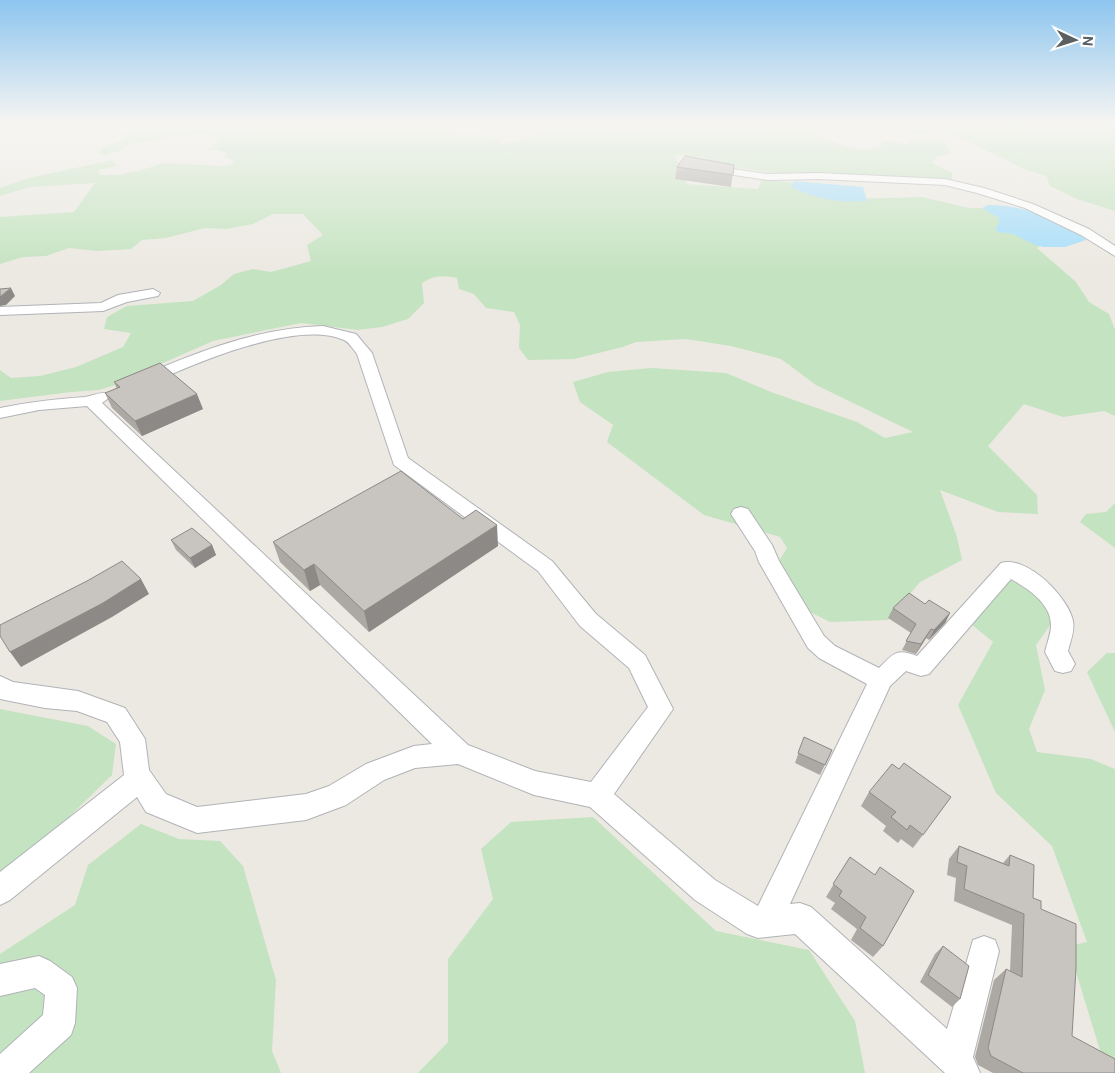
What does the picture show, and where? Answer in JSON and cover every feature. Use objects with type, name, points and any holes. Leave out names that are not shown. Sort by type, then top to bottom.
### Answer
[{"type":"street","points":[[735,172],[768,177],[819,176],[945,182],[980,190],[1030,206],[1085,232],[1115,252]]},
{"type":"street","points":[[0,311],[103,307],[123,298],[153,293]]},
{"type":"street","points":[[0,413],[39,405],[91,401],[195,358],[237,344],[298,331],[324,330],[351,337],[364,353],[400,462],[545,566],[588,620],[637,662],[661,709],[597,796]]},
{"type":"street","points":[[91,401],[459,753],[534,783],[597,796],[705,890],[758,923],[800,918],[960,1066]]},
{"type":"street","points":[[741,514],[765,550],[769,562],[816,642],[827,652],[881,680]]},
{"type":"street","points":[[766,922],[881,680],[902,660],[921,667],[1008,568],[1035,582],[1052,601],[1063,622],[1056,652],[1063,664]]},
{"type":"street","points":[[0,686],[7,691],[45,698],[78,701],[116,715],[132,738],[136,774],[156,803],[197,820],[306,807],[336,796],[375,772],[414,758],[459,753]]},
{"type":"street","points":[[0,890],[139,779]]},
{"type":"street","points":[[960,1066],[984,950]]},
{"type":"street","points":[[0,980],[39,972],[61,988],[59,1023],[4,1073]]},
{"type":"green space","points":[[56,172],[99,172],[100,175],[117,175],[132,172],[682,172],[687,184],[758,189],[762,179],[796,183],[851,199],[922,197],[969,208],[994,208],[1042,245],[1037,248],[1076,282],[1089,302],[1109,314],[1115,330],[1115,416],[1104,411],[1063,417],[1024,404],[988,446],[1037,495],[1038,514],[998,512],[940,490],[957,537],[962,560],[920,582],[888,620],[830,622],[804,609],[777,564],[787,548],[780,537],[704,515],[607,442],[613,425],[580,402],[573,382],[608,372],[651,368],[726,373],[771,392],[857,422],[885,438],[913,432],[816,385],[781,359],[731,346],[686,339],[636,342],[574,359],[528,360],[519,348],[520,325],[514,312],[486,308],[474,294],[459,289],[457,278],[439,276],[430,278],[422,283],[424,303],[408,319],[382,327],[358,330],[301,323],[213,341],[154,367],[132,380],[99,390],[0,401],[0,370],[11,378],[40,376],[76,367],[123,347],[131,333],[104,329],[107,317],[127,306],[193,301],[221,285],[234,274],[253,269],[271,272],[311,261],[307,245],[323,235],[303,214],[273,214],[253,224],[226,229],[205,228],[166,238],[142,240],[131,249],[97,251],[69,248],[46,256],[23,257],[0,264],[0,217],[74,212],[95,183],[30,187],[0,196],[0,188],[29,178]]},
{"type":"green space","points":[[767,172],[950,172],[952,173],[952,183],[880,179],[842,181]]},
{"type":"green space","points":[[1034,172],[1115,172],[1115,211],[1077,199],[1050,186],[1046,176]]},
{"type":"green space","points":[[1115,503],[1115,548],[1080,522],[1086,514],[1106,512]]},
{"type":"green space","points":[[1009,572],[1048,602],[1051,624],[1036,645],[1045,690],[1029,729],[1037,752],[1091,759],[1115,769],[1115,1064],[1103,1060],[1068,946],[1087,942],[1052,846],[996,793],[958,705],[993,642],[965,619]]},
{"type":"green space","points":[[1107,653],[1115,653],[1115,732],[1087,672]]},
{"type":"green space","points":[[0,709],[88,726],[116,744],[112,775],[70,816],[28,868],[0,885]]},
{"type":"green space","points":[[593,817],[716,931],[809,950],[855,1021],[865,1073],[418,1073],[448,1042],[448,959],[493,899],[481,849],[511,822]]},
{"type":"green space","points":[[141,824],[179,839],[220,841],[243,866],[276,980],[272,1051],[281,1073],[0,1073],[0,954],[75,905],[88,865]]},
{"type":"water","points":[[794,181],[863,187],[867,201],[837,201],[809,195],[791,187]]},
{"type":"water","points":[[988,205],[1012,207],[1054,219],[1077,232],[1086,240],[1065,247],[1044,247],[1035,245],[1013,234],[998,232],[995,229],[999,223],[999,218],[982,208]]},
{"type":"building","points":[[713,172],[733,172],[733,175]]},
{"type":"building","points":[[11,288],[1,296],[0,297],[0,289]]},
{"type":"building","points":[[160,363],[197,394],[135,421],[105,393],[120,387],[114,382]]},
{"type":"building","points":[[401,471],[463,519],[476,510],[497,525],[364,611],[314,564],[304,570],[273,542]]},
{"type":"building","points":[[192,528],[212,545],[190,558],[171,540]]},
{"type":"building","points":[[122,561],[141,579],[103,603],[10,652],[0,636],[0,625]]},
{"type":"building","points":[[909,593],[925,604],[929,600],[950,613],[934,630],[931,629],[921,644],[906,641],[916,624],[893,608]]},
{"type":"building","points":[[804,737],[832,750],[825,765],[798,753]]},
{"type":"building","points":[[904,763],[951,797],[923,835],[910,825],[907,830],[891,817],[896,812],[869,792],[892,764],[899,769]]},
{"type":"building","points":[[959,846],[1009,866],[1010,855],[1034,865],[1033,898],[1041,901],[1041,909],[1076,924],[1076,968],[1072,1036],[1115,1059],[1115,1073],[1023,1073],[991,1056],[988,1048],[1006,969],[1022,977],[1024,914],[964,889],[967,866],[957,862]]},
{"type":"building","points":[[850,857],[875,875],[880,867],[914,891],[883,946],[860,928],[866,917],[839,896],[842,891],[833,884]]},
{"type":"building","points":[[943,946],[969,966],[960,999],[928,975]]}]
